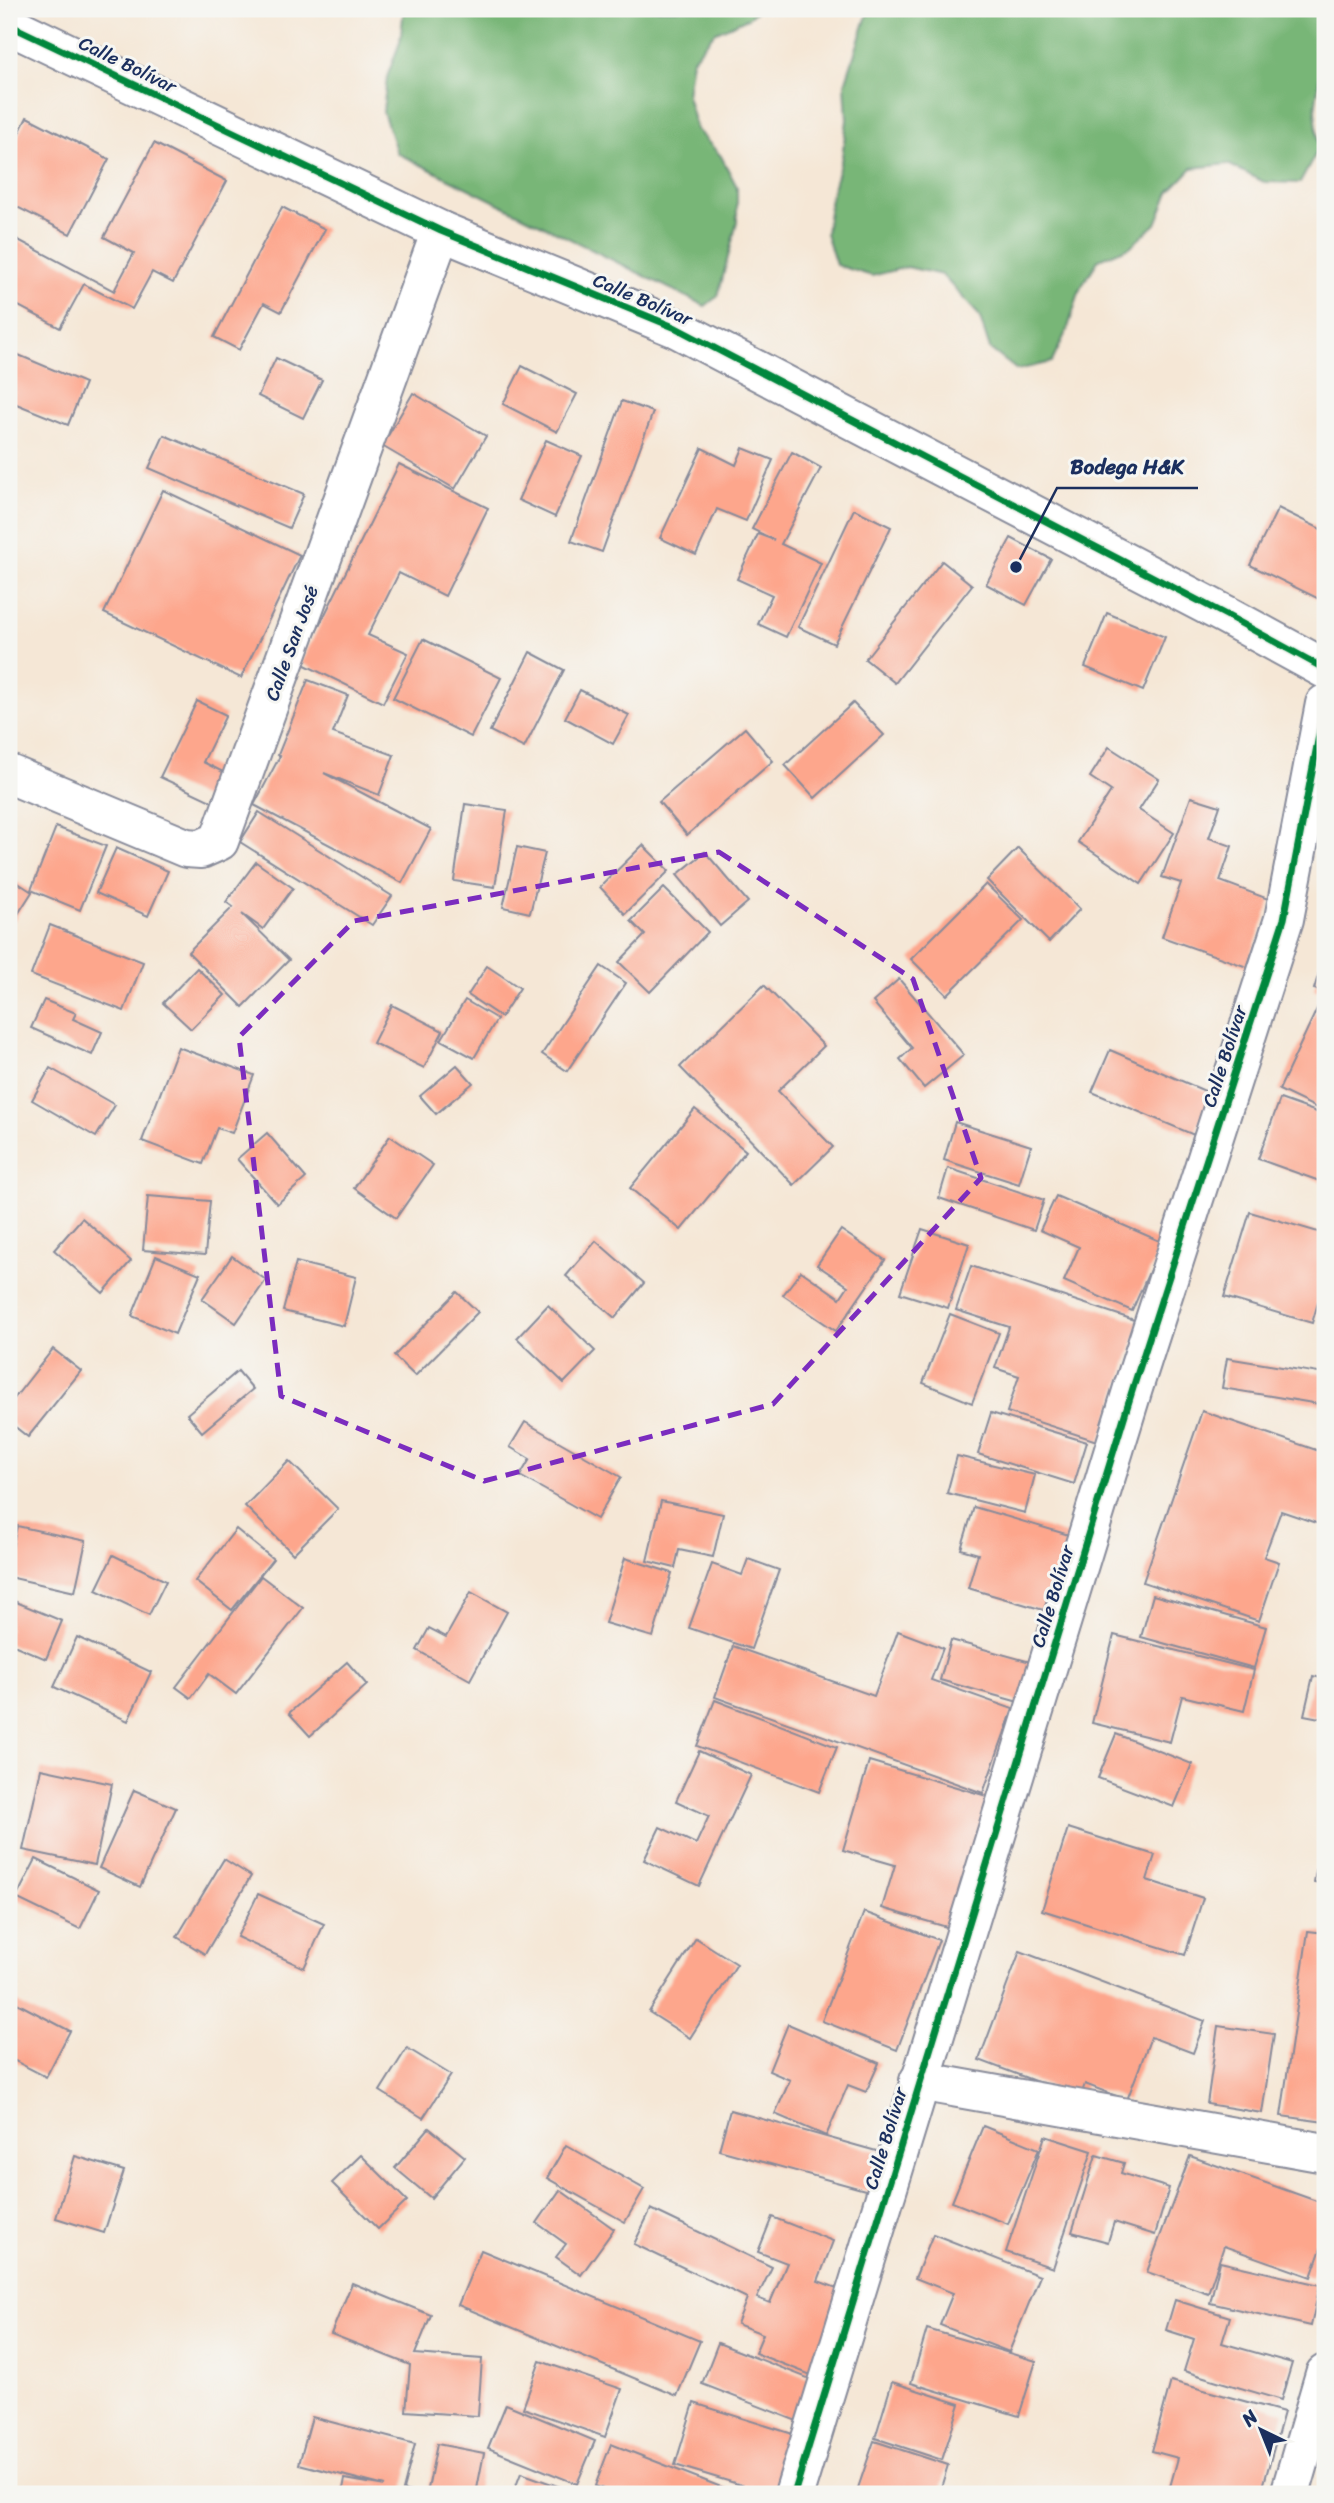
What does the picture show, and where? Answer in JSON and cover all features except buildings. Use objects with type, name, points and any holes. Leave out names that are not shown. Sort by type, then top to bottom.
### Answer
[{"type":"street","name":"Calle Bolívar","points":[[9,24],[441,231],[676,328],[1325,669]]},
{"type":"street","name":"Calle San José","points":[[9,774],[186,848],[201,849],[219,841],[441,231]]},
{"type":"street","name":"Calle Bolívar","points":[[794,2494],[1129,1401],[1284,919],[1325,704]]},
{"type":"street","points":[[919,2081],[1325,2153]]},
{"type":"street","points":[[1290,2494],[1325,2374]]},
{"type":"highlighted area","points":[[719,852],[913,979],[981,1178],[773,1404],[484,1481],[281,1396],[239,1037],[354,921]]},
{"type":"green space","points":[[404,9],[759,9],[748,18],[714,33],[692,60],[687,95],[696,129],[721,156],[737,187],[737,222],[718,296],[705,306],[397,153],[383,112],[387,77],[400,42]]},
{"type":"green space","points":[[869,9],[1325,9],[1325,39],[1315,110],[1319,148],[1300,183],[1264,182],[1228,164],[1192,168],[1169,192],[1156,224],[1130,247],[1099,259],[1080,289],[1068,328],[1052,362],[1017,370],[990,349],[979,315],[942,275],[907,267],[872,276],[836,265],[826,234],[847,120],[845,84]]},
{"type":"cycle path","points":[[9,25],[441,231],[676,328],[1325,669]]},
{"type":"cycle path","points":[[794,2494],[1133,1388],[1284,919],[1325,704]]},
{"type":"place","name":"Bodega H&K","points":[[1016,567]]}]
